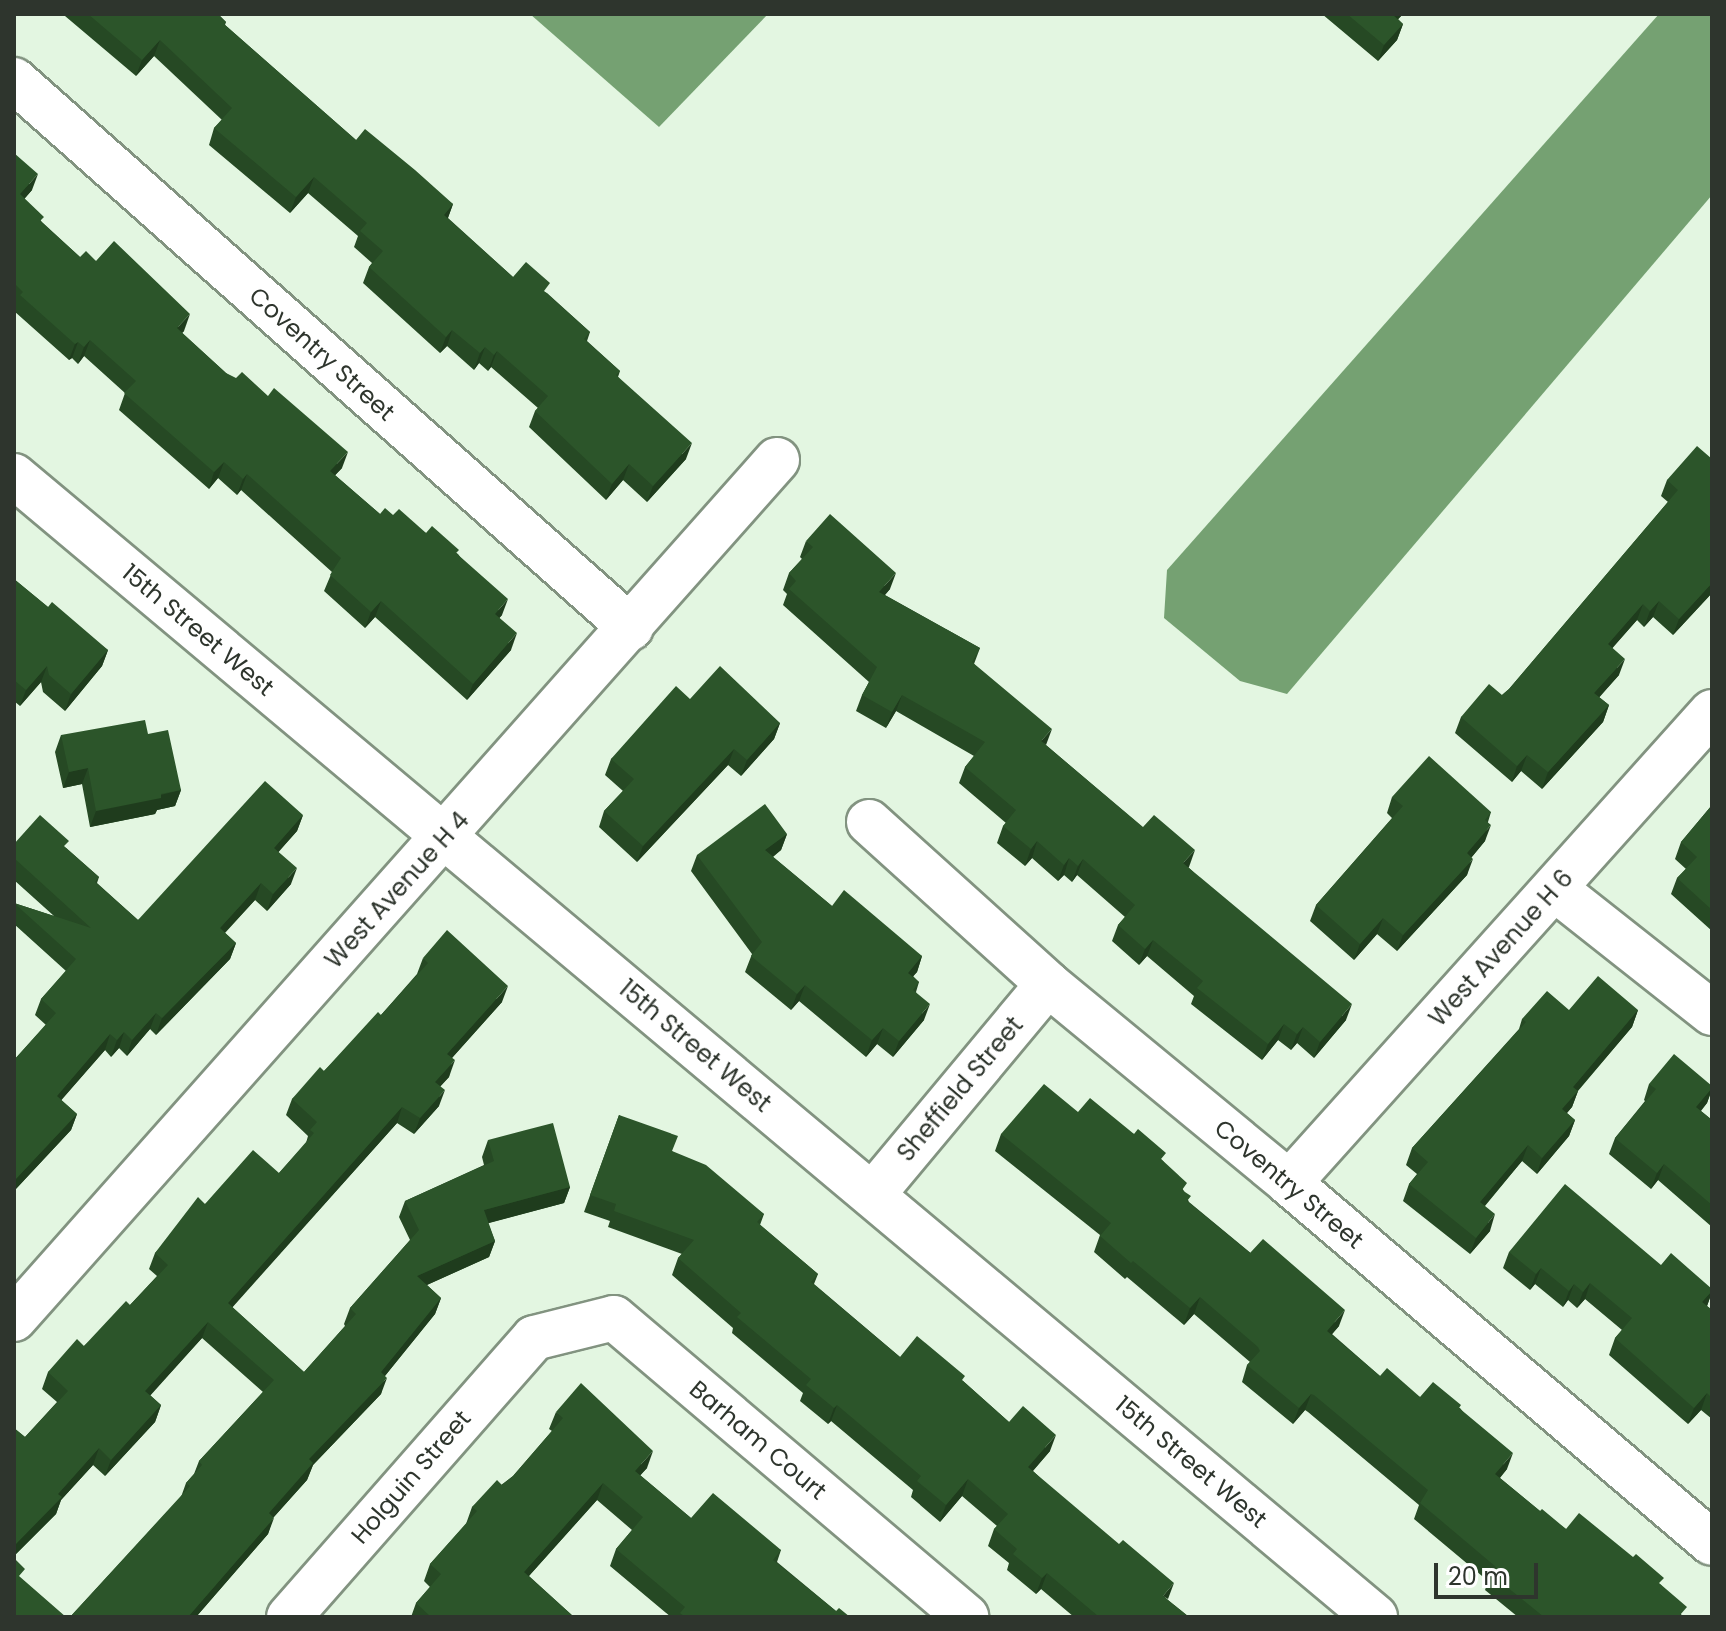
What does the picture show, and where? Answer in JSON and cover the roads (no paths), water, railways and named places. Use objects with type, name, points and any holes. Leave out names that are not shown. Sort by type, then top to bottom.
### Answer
[{"type":"street","name":"Coventry Street","points":[[14,80],[631,628]]},
{"type":"street","name":"West Avenue H 4","points":[[14,1319],[631,628],[777,460]]},
{"type":"street","name":"15th Street West","points":[[14,476],[1375,1617]]},
{"type":"street","name":"West Avenue H 6","points":[[1289,1183],[1712,712]]},
{"type":"street","name":"Coventry Street","points":[[869,822],[1048,984],[1289,1183],[1712,1543]]},
{"type":"street","points":[[1555,889],[1712,1013]]},
{"type":"street","name":"Sheffield Street","points":[[873,1194],[1048,984]]},
{"type":"street","name":"Barham Court","points":[[534,1338],[614,1318],[966,1617]]},
{"type":"street","name":"Holguin Street","points":[[297,1614],[534,1338]]}]
